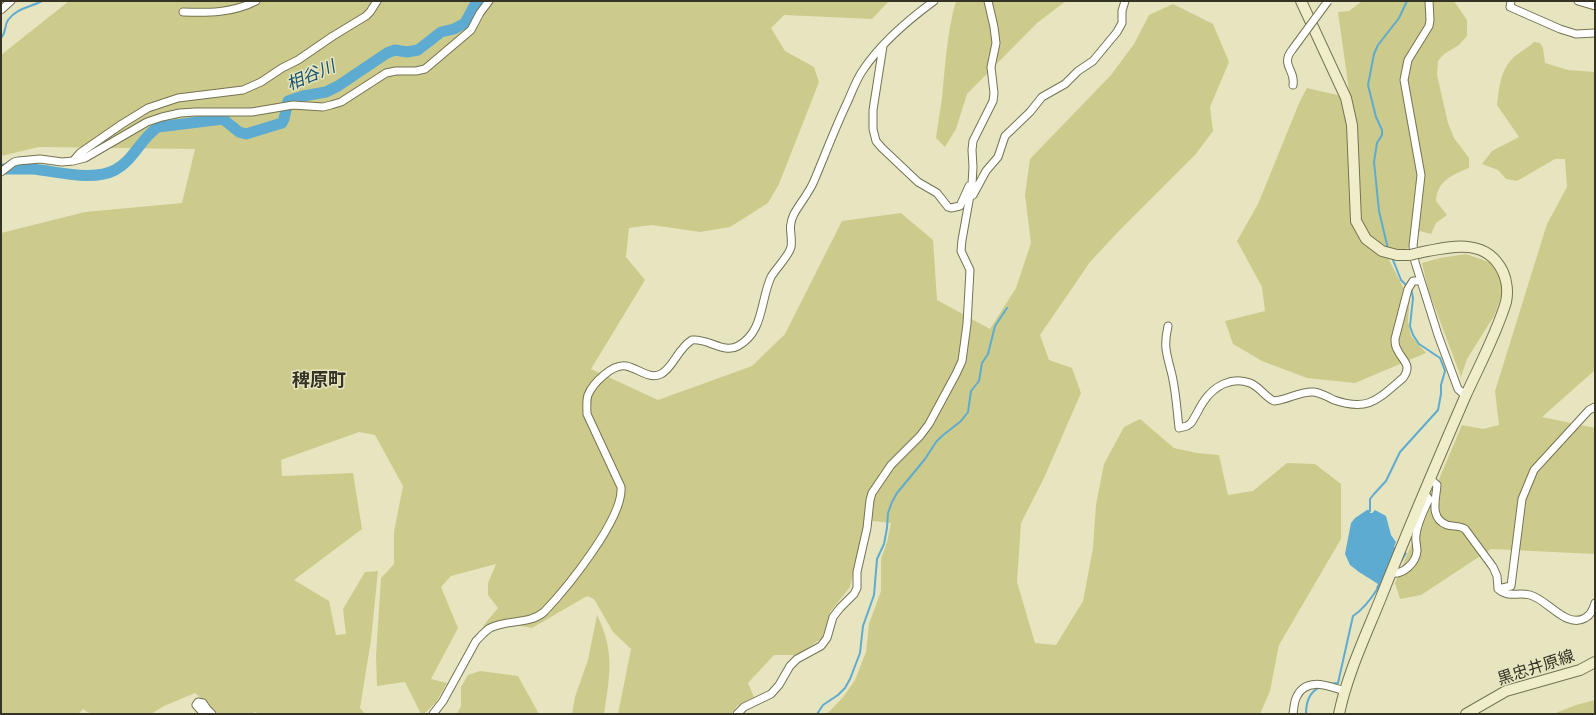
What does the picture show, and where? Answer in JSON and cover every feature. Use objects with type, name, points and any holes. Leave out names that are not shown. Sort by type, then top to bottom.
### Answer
[{"type":"street","points":[[1,10],[11,1]]},
{"type":"street","points":[[183,12],[217,13],[241,7],[256,1]]},
{"type":"street","points":[[73,161],[80,153],[148,108],[178,98],[243,90],[261,82],[366,16],[377,1]]},
{"type":"street","points":[[4,170],[14,162],[18,161],[40,159],[62,162],[85,158],[147,122],[180,113],[252,112],[287,106],[331,106],[341,102],[386,73],[425,69],[471,30],[480,13],[489,1]]},
{"type":"street","points":[[433,714],[443,700],[476,641],[483,633],[500,624],[533,619],[544,612],[596,547],[610,524],[620,503],[622,495],[621,487],[587,414],[588,395],[596,384],[610,371],[618,367],[625,366],[651,376],[661,374],[666,370],[679,350],[692,340],[704,340],[723,347],[732,348],[742,343],[750,336],[759,322],[766,292],[772,277],[791,247],[790,232],[794,215],[813,182],[862,71],[883,46],[906,23],[934,1]]},
{"type":"street","points":[[737,714],[744,708],[771,694],[779,685],[790,666],[797,659],[821,646],[827,638],[833,617],[854,594],[857,588],[857,572],[867,528],[872,493],[891,465],[920,436],[929,424],[962,361],[967,324],[970,270],[961,251],[972,184],[973,141],[993,101],[994,92],[991,67],[996,43],[988,1]]},
{"type":"street","points":[[970,200],[986,171],[998,157],[1006,136],[1030,112],[1042,97],[1065,84],[1078,71],[1093,61],[1117,32],[1122,23],[1122,11],[1125,1]]},
{"type":"street","points":[[1301,1],[1346,98],[1352,125],[1356,222],[1366,239],[1382,251],[1397,255],[1414,254],[1460,246],[1474,247],[1485,252],[1496,261],[1504,273],[1507,286],[1506,300],[1499,323],[1401,548],[1345,691],[1339,714]]},
{"type":"street","points":[[1293,85],[1294,78],[1290,71],[1287,59],[1328,1]]},
{"type":"street","points":[[1429,1],[1429,26],[1408,60],[1404,80],[1421,175],[1413,233],[1413,246],[1420,281],[1438,335],[1458,389],[1466,396]]},
{"type":"street","points":[[1511,1],[1510,7],[1560,29],[1576,34],[1595,32]]},
{"type":"street","points":[[1578,1],[1595,6]]},
{"type":"street","points":[[883,46],[872,110],[873,129],[876,141],[918,182],[937,193],[948,207],[951,208],[960,206],[968,187],[972,184]]},
{"type":"street","points":[[1168,326],[1165,339],[1165,351],[1172,375],[1179,428],[1187,426],[1210,394],[1230,380],[1239,380],[1250,383],[1258,387],[1269,399],[1274,401],[1298,394],[1316,392],[1349,404],[1368,404],[1403,378],[1406,374],[1406,362],[1396,348],[1395,340],[1409,286],[1413,280],[1420,281]]},
{"type":"street","points":[[1498,589],[1511,586],[1522,499],[1534,470],[1589,410],[1595,407]]},
{"type":"street","points":[[1430,479],[1437,485],[1434,510],[1436,516],[1447,525],[1460,526],[1465,529],[1493,567],[1497,576],[1498,589],[1504,594],[1509,595],[1519,593],[1532,595],[1563,616],[1573,620],[1582,620],[1588,616],[1595,603]]},
{"type":"street","points":[[1391,573],[1396,574],[1403,571],[1410,566],[1415,559],[1417,552],[1416,535],[1429,499],[1424,493]]},
{"type":"street","name":"黒忠井原線","points":[[1466,714],[1506,691],[1580,670],[1595,662]]},
{"type":"street","points":[[1293,714],[1297,695],[1308,686],[1318,683],[1345,691]]},
{"type":"street","points":[[204,714],[196,705],[198,702],[203,703],[212,714]]},
{"type":"shaded area","points":[[69,1],[889,1],[872,19],[784,15],[771,28],[785,51],[814,67],[819,82],[779,184],[768,203],[730,227],[700,232],[652,225],[629,228],[626,257],[645,280],[591,369],[658,400],[752,366],[785,334],[842,221],[901,213],[933,240],[937,300],[990,329],[1016,288],[1031,243],[1025,195],[1030,159],[1111,75],[1134,44],[1149,15],[1173,4],[1213,24],[1229,62],[1210,107],[1213,131],[1195,155],[1090,262],[1040,335],[1049,360],[1072,368],[1081,393],[1044,478],[1021,523],[1017,582],[1035,643],[1056,645],[1083,601],[1093,548],[1096,505],[1104,464],[1124,427],[1140,419],[1174,448],[1197,453],[1219,455],[1228,495],[1253,491],[1287,463],[1315,464],[1341,484],[1341,539],[1279,645],[1270,691],[1260,714],[827,714],[844,696],[855,680],[866,652],[869,624],[881,591],[881,559],[887,542],[891,523],[865,520],[850,587],[830,612],[822,638],[798,655],[774,655],[748,683],[754,697],[737,706],[731,714],[618,714],[631,649],[613,632],[594,599],[587,596],[532,628],[495,621],[484,628],[483,626],[498,608],[488,595],[488,583],[496,564],[451,576],[441,587],[458,628],[431,679],[447,683],[436,702],[424,714],[421,714],[405,682],[377,686],[376,656],[381,578],[394,564],[394,532],[403,486],[375,435],[359,432],[281,460],[282,476],[353,473],[362,529],[294,580],[329,601],[336,635],[346,634],[343,609],[365,572],[378,571],[371,640],[360,708],[365,714],[258,714],[256,712],[250,714],[218,714],[195,693],[164,706],[151,714],[91,714],[83,709],[78,714],[1,714],[1,233],[85,212],[182,203],[195,149],[39,147],[1,156],[1,55]]},
{"type":"shaded area","points":[[956,1],[1066,1],[1037,23],[967,94],[956,129],[945,147],[936,138],[942,98],[948,37]]},
{"type":"shaded area","points":[[1362,1],[1454,1],[1467,20],[1467,36],[1459,45],[1444,54],[1438,61],[1437,75],[1448,123],[1454,138],[1469,158],[1469,168],[1451,176],[1439,188],[1436,201],[1447,215],[1436,223],[1431,234],[1420,231],[1406,250],[1393,250],[1389,260],[1403,287],[1410,296],[1408,321],[1411,336],[1426,353],[1355,383],[1307,378],[1262,361],[1233,344],[1225,321],[1265,311],[1262,287],[1237,241],[1258,204],[1300,101],[1307,88],[1350,98],[1338,12],[1349,11]]},
{"type":"shaded area","points":[[1534,42],[1540,43],[1543,48],[1545,63],[1568,70],[1595,72],[1595,370],[1542,417],[1595,428],[1595,554],[1491,549],[1421,595],[1400,599],[1395,583],[1462,425],[1483,429],[1499,425],[1495,391],[1547,224],[1567,187],[1565,159],[1555,159],[1517,181],[1506,179],[1498,170],[1482,164],[1492,151],[1519,137],[1497,105],[1499,87],[1502,75],[1507,65],[1513,58]]},
{"type":"shaded area","points":[[1466,254],[1489,262],[1498,271],[1502,284],[1501,297],[1494,316],[1467,359],[1461,377],[1428,289],[1422,263],[1440,258]]},
{"type":"shaded area","points":[[597,615],[607,640],[610,663],[604,714],[572,714],[575,697],[588,660]]},
{"type":"shaded area","points":[[480,671],[518,676],[539,714],[457,714],[461,706],[461,687],[468,675]]},
{"type":"shaded area","points":[[1595,700],[1595,714],[1553,714],[1576,705]]},
{"type":"water","points":[[1367,510],[1370,510],[1370,513],[1372,513],[1375,510],[1386,516],[1391,535],[1396,542],[1394,547],[1407,553],[1402,562],[1399,563],[1380,590],[1376,588],[1378,584],[1350,565],[1345,554],[1351,523],[1355,518]]},
{"type":"waterway","points":[[1,38],[7,22],[12,16],[20,10],[42,1]]},
{"type":"waterway","name":"相谷川","points":[[1,169],[32,169],[74,175],[96,175],[115,170],[122,166],[147,137],[158,127],[223,119],[239,132],[246,134],[282,123],[288,101],[303,96],[326,92],[338,86],[387,53],[395,50],[407,52],[418,50],[441,32],[454,29],[465,23],[477,1]]},
{"type":"waterway","points":[[1388,249],[1379,211],[1374,162],[1377,143],[1382,135],[1382,130],[1376,117],[1368,85],[1374,54],[1378,45],[1399,18],[1407,1]]},
{"type":"waterway","points":[[1393,260],[1401,280],[1407,286]]},
{"type":"waterway","points":[[1370,511],[1370,499],[1386,481],[1400,452],[1438,410],[1441,394],[1441,385],[1445,371],[1440,358],[1419,344],[1413,335],[1410,326],[1413,298],[1411,288]]},
{"type":"waterway","points":[[817,714],[823,705],[838,695],[845,688],[860,653],[863,626],[874,595],[877,559],[884,544],[888,513],[892,502],[897,493],[925,459],[936,442],[961,421],[968,412],[971,391],[979,381],[982,363],[988,354],[995,326],[1007,308]]},
{"type":"waterway","points":[[1327,684],[1338,683],[1353,616],[1367,604],[1378,588]]},
{"type":"waterway","points":[[1306,714],[1309,698],[1313,692],[1320,687]]},
{"type":"district","name":"稗原町","points":[[319,381]]}]
